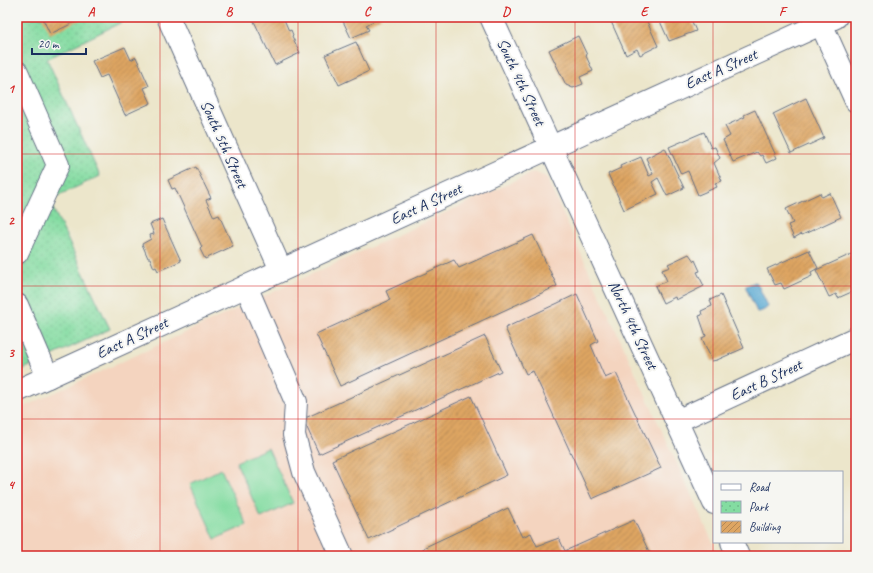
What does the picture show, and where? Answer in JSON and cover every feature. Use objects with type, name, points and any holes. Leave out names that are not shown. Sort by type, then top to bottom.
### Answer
[{"type":"street","name":"South 5th Street","points":[[168,17],[281,270]]},
{"type":"street","name":"South 4th Street","points":[[491,17],[551,147]]},
{"type":"street","name":"East A Street","points":[[17,390],[551,147],[825,19]]},
{"type":"street","points":[[825,19],[856,101]]},
{"type":"street","points":[[17,72],[58,165],[17,253]]},
{"type":"street","name":"North 4th Street","points":[[551,147],[713,501]]},
{"type":"street","points":[[246,286],[296,402],[294,435],[304,472],[342,556]]},
{"type":"street","points":[[17,305],[48,377]]},
{"type":"street","name":"East B Street","points":[[677,421],[856,338]]},
{"type":"street","points":[[732,543],[738,556]]},
{"type":"shaded area","points":[[534,172],[546,177],[719,556],[17,556],[17,410]]},
{"type":"green space","points":[[17,17],[132,17],[47,59],[100,176],[49,200],[110,329],[17,372]]},
{"type":"green space","points":[[268,448],[293,503],[261,518],[236,462]]},
{"type":"green space","points":[[221,469],[247,525],[215,539],[190,484]]},
{"type":"water","points":[[755,282],[757,283],[768,306],[759,312],[757,312],[746,288],[746,286]]},
{"type":"building","points":[[42,17],[86,17],[50,34]]},
{"type":"building","points":[[252,17],[283,17],[289,31],[291,30],[292,36],[300,53],[275,65]]},
{"type":"building","points":[[341,17],[382,17],[366,25],[369,30],[351,38]]},
{"type":"building","points":[[609,17],[645,17],[658,46],[640,55],[637,49],[626,55]]},
{"type":"building","points":[[658,17],[690,17],[696,31],[669,41]]},
{"type":"building","points":[[578,36],[593,71],[580,77],[583,84],[573,88],[566,85],[549,50]]},
{"type":"building","points":[[356,42],[369,71],[339,85],[325,55]]},
{"type":"building","points":[[125,47],[131,60],[136,57],[149,86],[144,88],[151,103],[125,115],[107,75],[100,78],[92,61]]},
{"type":"building","points":[[806,98],[824,138],[791,153],[773,114]]},
{"type":"building","points":[[755,110],[777,158],[766,163],[762,155],[760,156],[757,152],[733,162],[723,140],[730,136],[725,126],[745,117],[744,115]]},
{"type":"building","points":[[704,132],[711,148],[715,147],[720,158],[714,163],[722,181],[715,183],[717,187],[698,195],[688,171],[681,174],[669,147]]},
{"type":"building","points":[[665,148],[684,188],[667,196],[658,178],[652,182],[658,194],[624,210],[608,174],[621,168],[620,166],[641,157],[649,176],[653,174],[646,158]]},
{"type":"building","points":[[196,167],[211,198],[206,200],[214,217],[219,215],[233,246],[205,259],[200,249],[202,247],[175,188],[172,189],[168,180]]},
{"type":"building","points":[[820,193],[822,197],[830,193],[841,217],[794,238],[788,225],[793,223],[786,209]]},
{"type":"building","points":[[162,219],[181,261],[158,271],[156,267],[154,268],[150,258],[148,258],[142,244],[151,239],[150,235],[154,234],[150,224]]},
{"type":"building","points":[[533,235],[557,286],[340,386],[316,334],[390,300],[386,291],[454,260],[459,268]]},
{"type":"building","points":[[809,250],[818,268],[811,272],[812,276],[784,289],[781,283],[775,285],[767,269]]},
{"type":"building","points":[[856,252],[856,290],[838,298],[836,294],[829,297],[816,270]]},
{"type":"building","points":[[689,254],[694,261],[695,260],[700,271],[697,272],[704,286],[676,300],[675,297],[663,303],[655,286],[667,281],[662,270],[670,267],[668,264]]},
{"type":"building","points":[[577,294],[598,341],[591,345],[605,378],[616,373],[661,468],[592,499],[533,371],[526,374],[505,328]]},
{"type":"building","points":[[721,295],[744,348],[712,361],[702,338],[706,336],[699,316],[702,315],[701,311],[712,306],[710,300]]},
{"type":"building","points":[[485,336],[501,371],[319,454],[303,419]]},
{"type":"building","points":[[471,396],[507,475],[369,540],[332,460]]},
{"type":"building","points":[[508,508],[522,537],[531,533],[537,546],[559,538],[565,551],[634,520],[651,556],[426,556],[423,548]]}]
